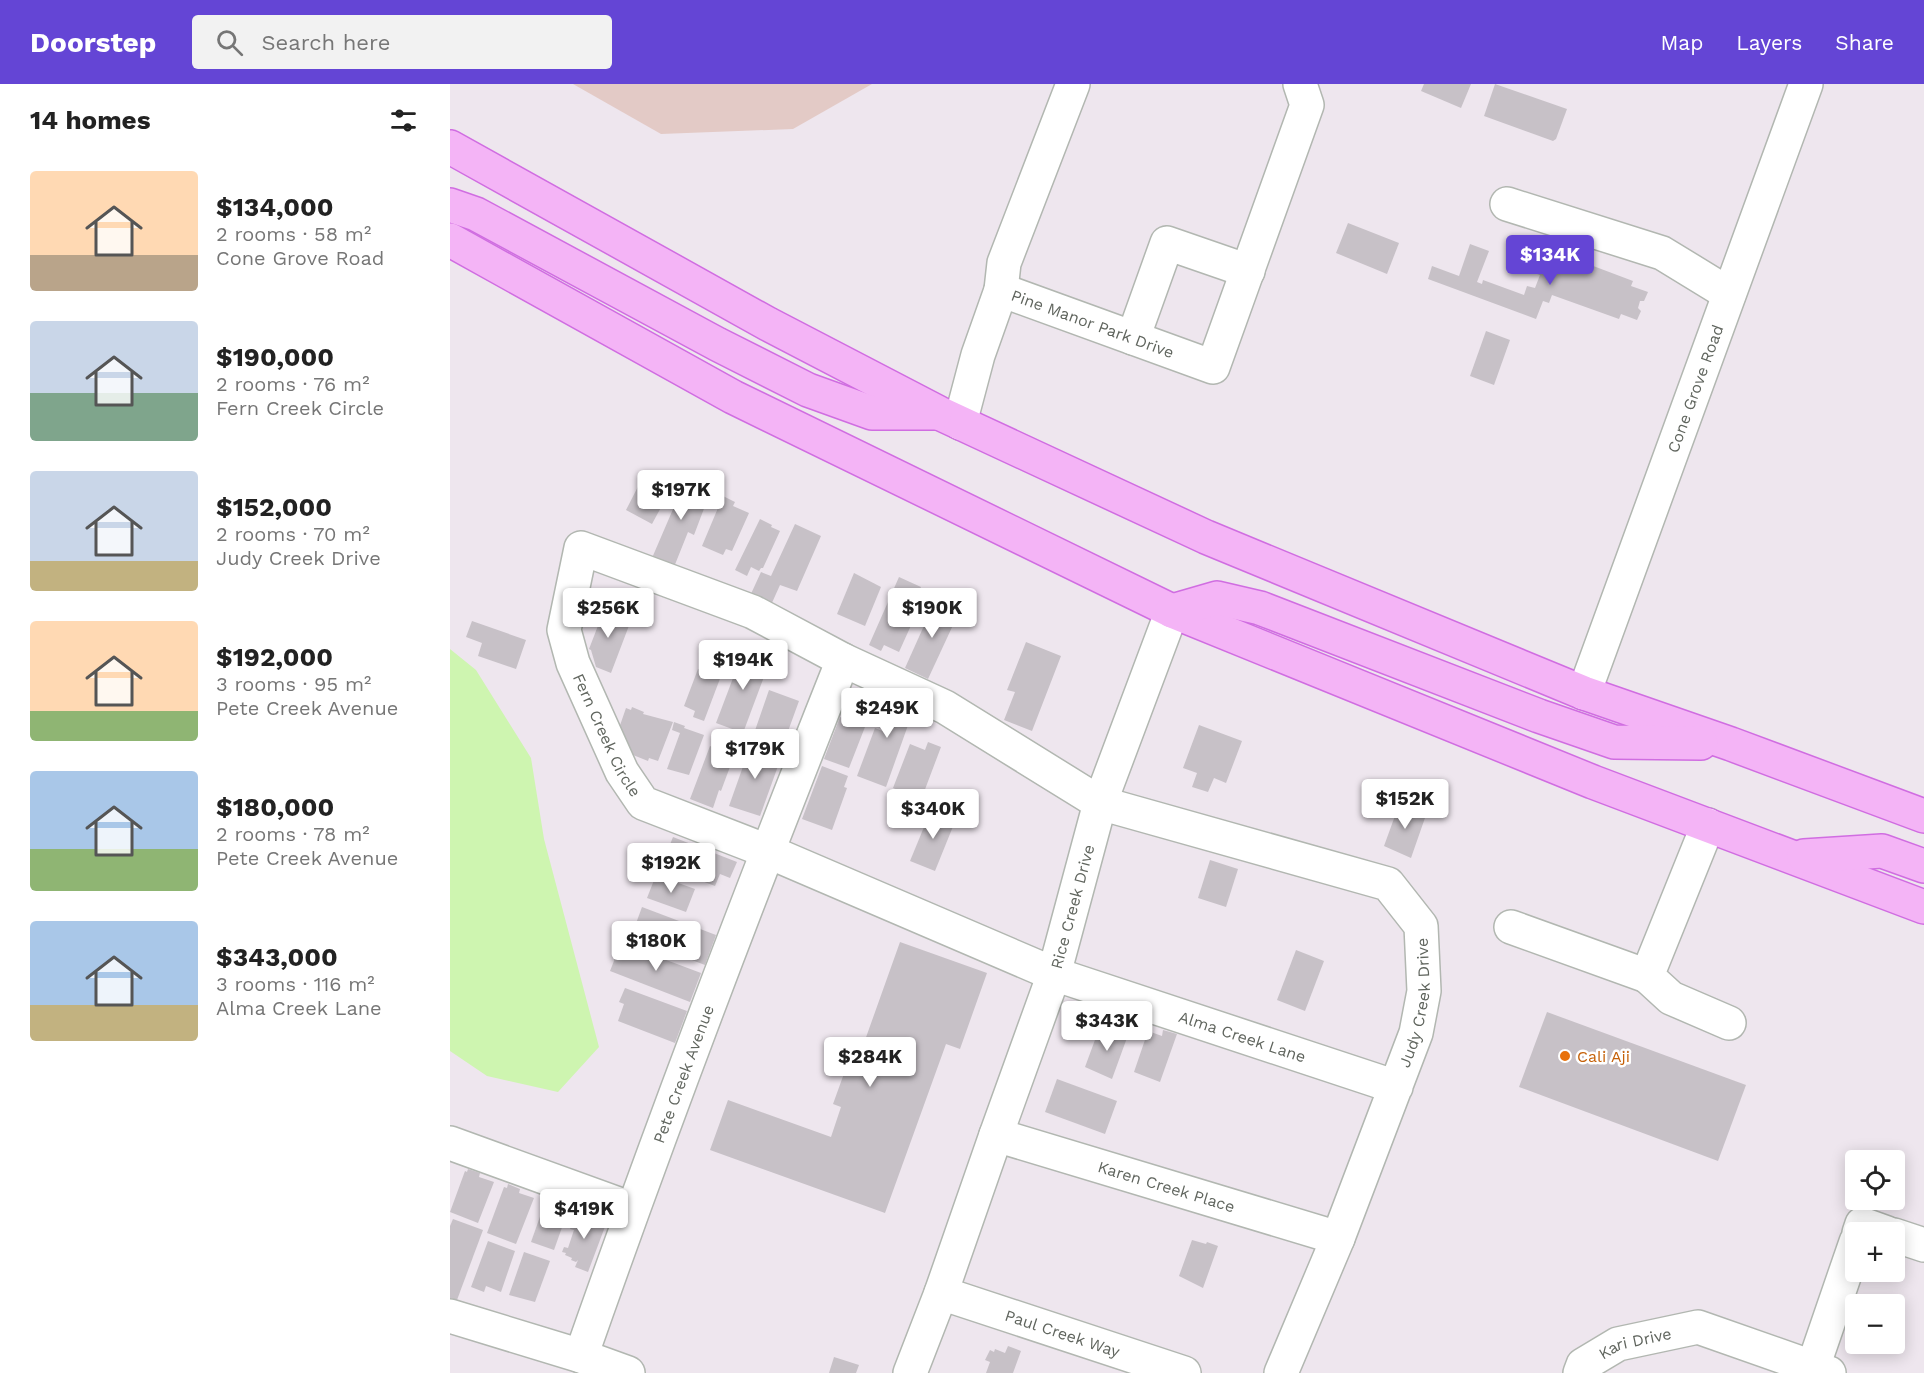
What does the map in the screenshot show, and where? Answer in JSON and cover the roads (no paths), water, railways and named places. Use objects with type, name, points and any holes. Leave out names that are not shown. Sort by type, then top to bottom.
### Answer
[{"type":"main road","points":[[450,147],[758,318],[950,418],[1206,537],[1584,693],[1731,744],[1924,816]]},
{"type":"main road","points":[[450,205],[476,214],[717,344],[808,390],[872,413],[950,418]]},
{"type":"main road","points":[[450,240],[733,397],[1172,611],[1593,782],[1924,907]]},
{"type":"main road","points":[[1172,611],[1217,598],[1260,608],[1539,716],[1614,742],[1731,744]]},
{"type":"main road","points":[[1793,857],[1882,851],[1924,866]]},
{"type":"street","points":[[1001,291],[1004,263],[1073,84]]},
{"type":"street","points":[[1133,338],[1167,243],[1248,271],[1307,105],[1300,84]]},
{"type":"street","name":"Cone Grove Road","points":[[1584,693],[1806,84]]},
{"type":"street","points":[[1507,204],[1662,253],[1729,294]]},
{"type":"street","name":"Pine Manor Park Drive","points":[[950,418],[978,355],[1001,291],[1213,367],[1248,271]]},
{"type":"street","name":"Fern Creek Circle","points":[[1054,974],[767,851],[643,803],[621,772],[573,663],[564,630],[581,548],[753,612],[843,660],[945,707],[1100,803]]},
{"type":"street","name":"Rice Creek Drive","points":[[909,1373],[941,1293],[1054,974],[1100,803],[1172,611]]},
{"type":"street","name":"Pete Creek Avenue","points":[[581,1356],[632,1209],[767,851],[843,660]]},
{"type":"street","name":"Judy Creek Drive","points":[[1100,803],[1388,884],[1421,926],[1424,991],[1416,1034],[1338,1238],[1281,1373]]},
{"type":"street","points":[[1647,976],[1708,825]]},
{"type":"street","points":[[1511,927],[1647,976],[1671,998],[1729,1023]]},
{"type":"street","name":"Alma Creek Lane","points":[[1054,974],[1396,1087]]},
{"type":"street","name":"Karen Creek Place","points":[[996,1135],[1338,1238]]},
{"type":"street","points":[[450,1143],[632,1209]]},
{"type":"street","points":[[1905,1239],[1924,1245]]},
{"type":"street","points":[[1821,1370],[1845,1282]]},
{"type":"street","name":"Paul Creek Way","points":[[941,1293],[1184,1373]]},
{"type":"street","points":[[450,1316],[581,1356],[628,1373]]},
{"type":"street","name":"Kari Drive","points":[[1580,1373],[1583,1365],[1618,1344],[1698,1327],[1821,1370]]},
{"type":"place","name":"Cali Aji","points":[[1565,1056]]}]
